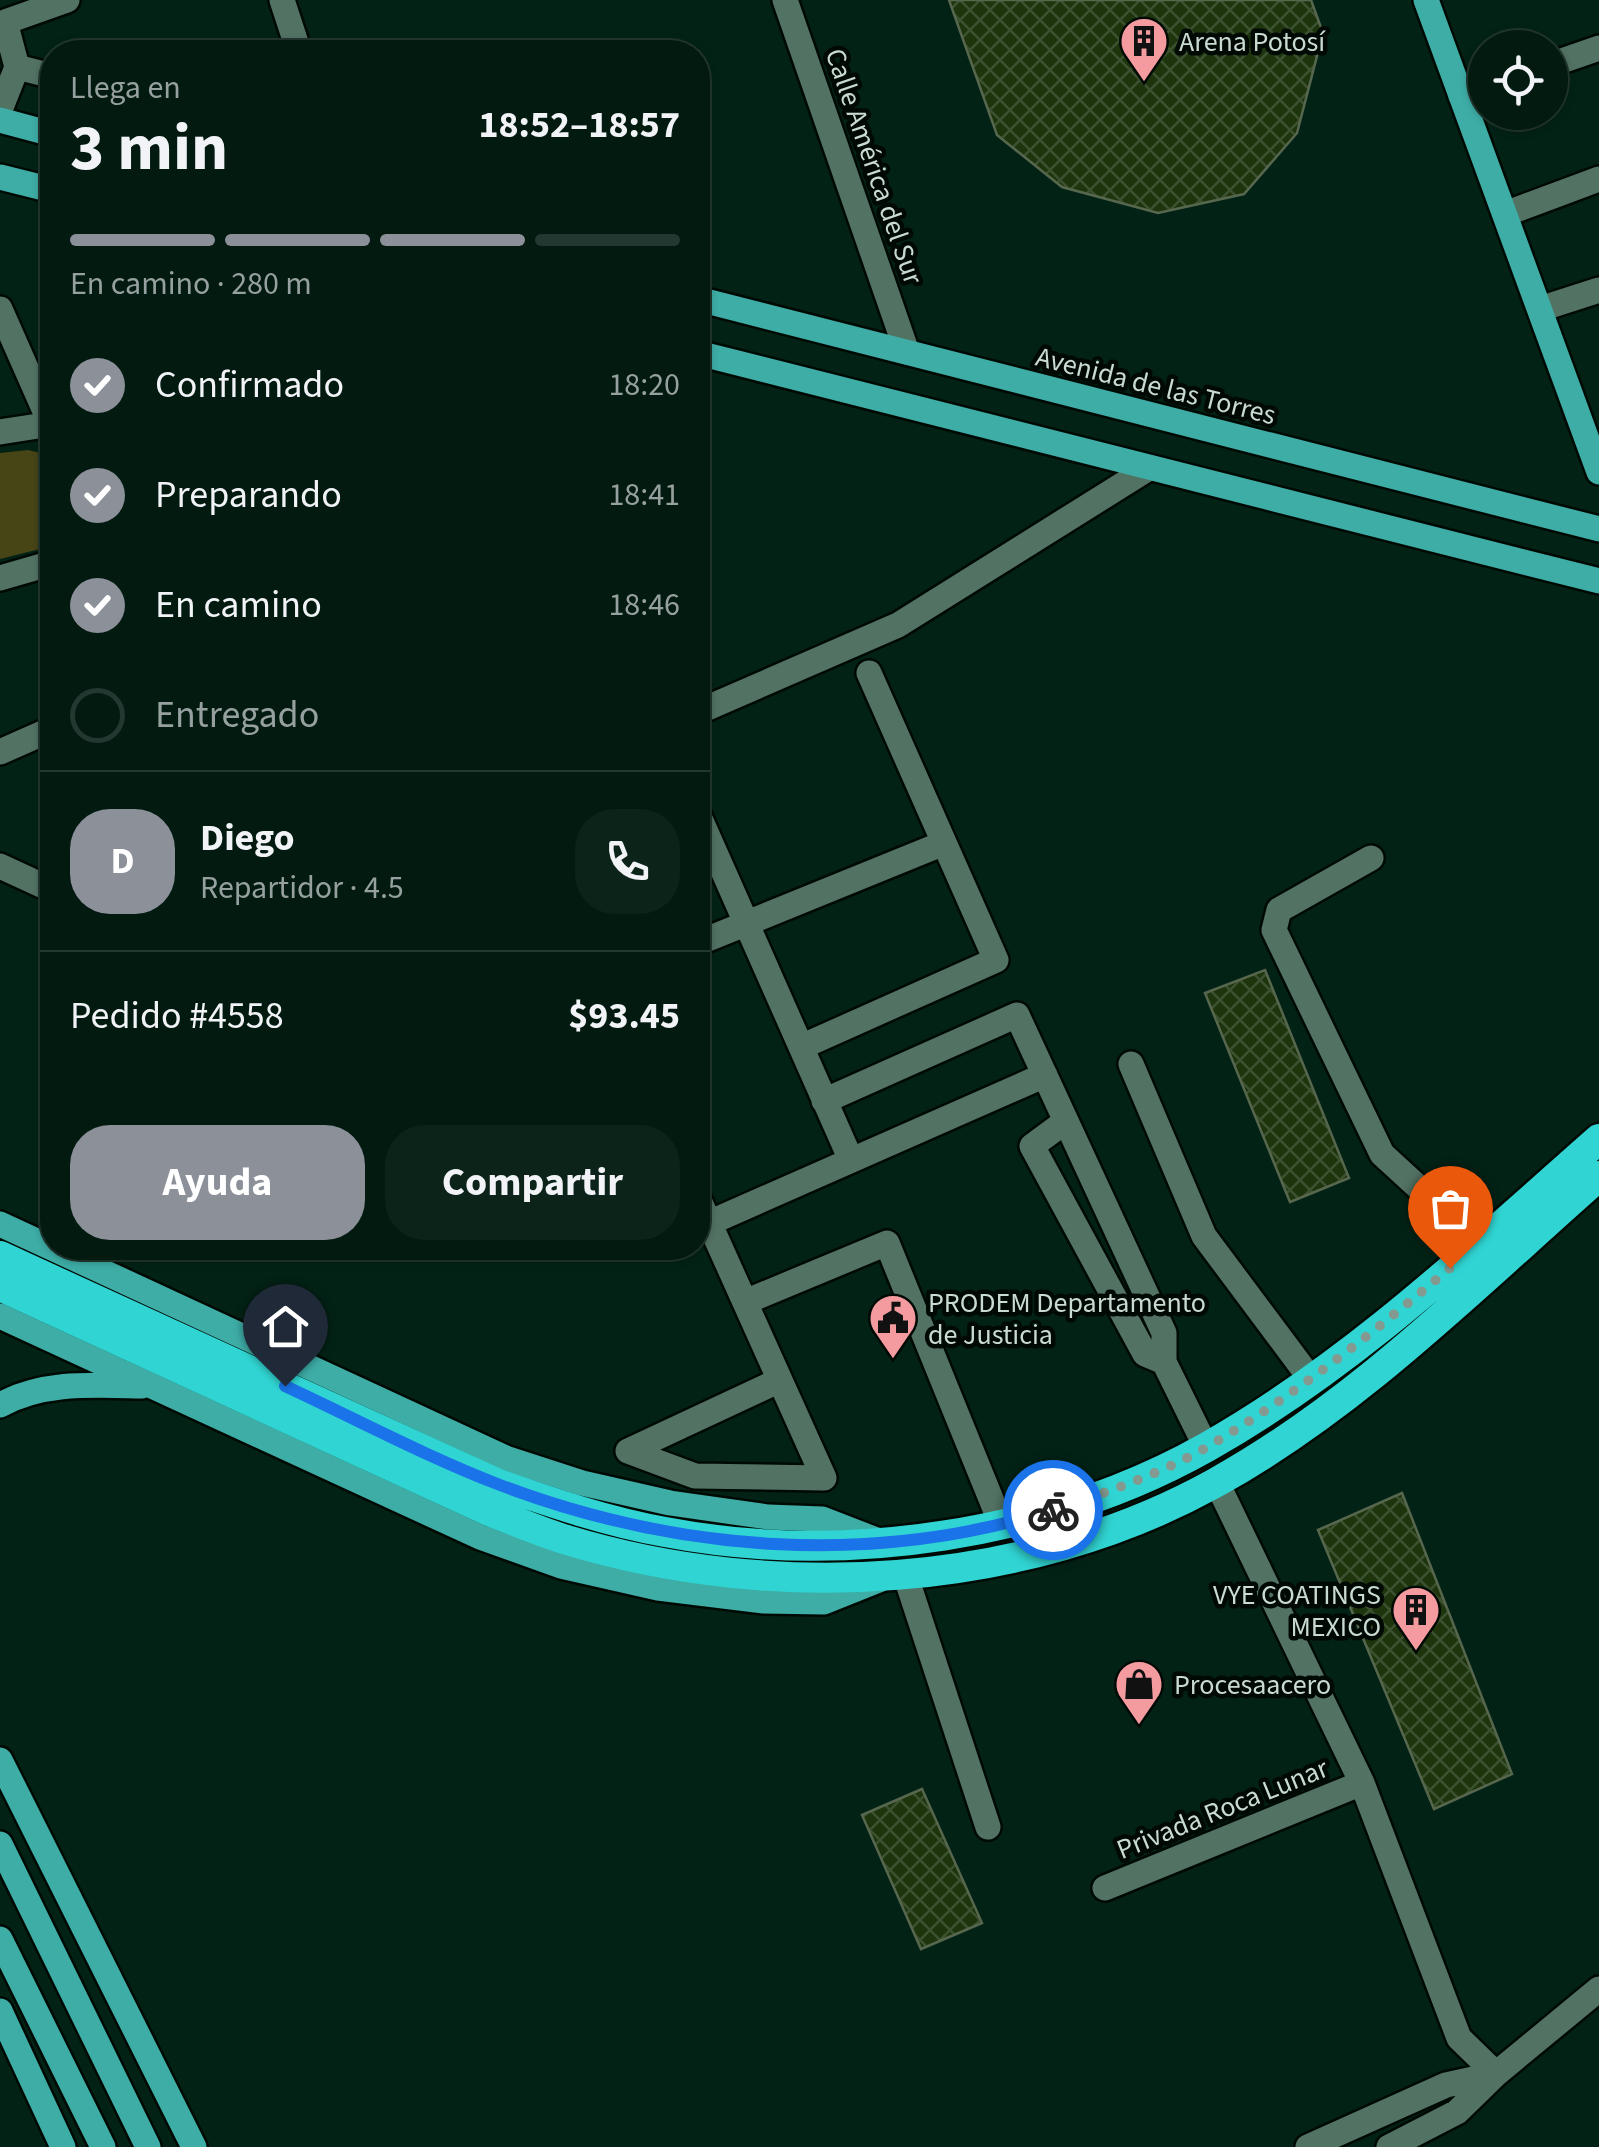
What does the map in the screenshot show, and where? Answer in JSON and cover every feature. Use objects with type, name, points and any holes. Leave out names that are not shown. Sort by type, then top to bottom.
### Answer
[{"type":"highway","points":[[0,1256],[498,1484],[576,1510],[666,1532],[767,1545],[888,1544],[1002,1526],[1088,1498],[1206,1447],[1361,1344],[1599,1139]]},
{"type":"highway","points":[[0,1286],[489,1512],[568,1540],[662,1562],[766,1575],[897,1575],[1008,1561],[1092,1537],[1216,1482],[1301,1428],[1389,1361],[1599,1176]]},
{"type":"main road","points":[[1426,0],[1468,82]]},
{"type":"main road","points":[[0,120],[40,131]]},
{"type":"main road","points":[[1483,130],[1505,214],[1599,472]]},
{"type":"main road","points":[[0,177],[40,187]]},
{"type":"main road","name":"Avenida de las Torres","points":[[710,301],[1599,529]]},
{"type":"main road","points":[[710,356],[1599,581]]},
{"type":"main road","points":[[0,1224],[40,1242]]},
{"type":"main road","points":[[78,1260],[508,1458],[582,1483],[670,1504],[768,1517],[822,1519],[888,1544]]},
{"type":"main road","points":[[0,1316],[480,1537],[561,1566],[658,1588],[764,1601],[824,1602],[897,1575]]},
{"type":"main road","points":[[0,1405],[51,1388],[92,1384],[151,1386]]},
{"type":"main road","points":[[0,1760],[194,2147]]},
{"type":"main road","points":[[0,1844],[148,2147]]},
{"type":"main road","points":[[0,1939],[103,2147]]},
{"type":"main road","points":[[0,2011],[63,2147]]},
{"type":"street","points":[[0,110],[16,67],[5,22],[67,0]]},
{"type":"street","points":[[282,0],[295,40]]},
{"type":"street","name":"Calle América del Sur","points":[[785,0],[907,352]]},
{"type":"street","points":[[1568,59],[1599,48]]},
{"type":"street","points":[[16,67],[40,73]]},
{"type":"street","points":[[1505,214],[1599,179]]},
{"type":"street","points":[[1540,309],[1599,290]]},
{"type":"street","points":[[0,309],[40,399]]},
{"type":"street","points":[[0,432],[40,427]]},
{"type":"street","points":[[710,702],[898,625],[1149,468]]},
{"type":"street","points":[[0,578],[40,566]]},
{"type":"street","points":[[800,1048],[996,960],[869,673]]},
{"type":"street","points":[[0,752],[40,734]]},
{"type":"street","points":[[710,842],[851,1160]]},
{"type":"street","points":[[710,938],[944,843]]},
{"type":"street","points":[[1372,858],[1279,910],[1274,930],[1382,1154],[1479,1243]]},
{"type":"street","points":[[0,866],[40,884]]},
{"type":"street","points":[[824,1101],[1017,1015],[1164,1333],[1164,1362],[1206,1447]]},
{"type":"street","points":[[1130,1064],[1204,1236],[1310,1378]]},
{"type":"street","points":[[710,1223],[1044,1075]]},
{"type":"street","points":[[1066,1121],[1032,1146],[1145,1354],[1164,1362]]},
{"type":"street","points":[[710,1225],[745,1302],[824,1478],[694,1476],[628,1450],[780,1380]]},
{"type":"street","points":[[745,1302],[888,1242],[1002,1526]]},
{"type":"street","points":[[1216,1482],[1362,1783],[1459,2038],[1496,2074]]},
{"type":"street","points":[[897,1575],[988,1827]]},
{"type":"street","name":"Privada Roca Lunar","points":[[1105,1888],[1362,1783]]},
{"type":"street","points":[[1398,2145],[1458,2112],[1496,2074],[1599,1988]]},
{"type":"street","points":[[1306,2146],[1446,2085],[1496,2074]]},
{"type":"shaded area","points":[[0,453],[40,453],[40,549],[0,559]]},
{"type":"building","name":"Arena Potosí","points":[[949,0],[1311,0],[1323,33],[1297,133],[1244,194],[1158,213],[1062,187],[997,135]]},
{"type":"building","points":[[1265,970],[1349,1178],[1290,1202],[1205,993]]},
{"type":"building","name":"VYE COATINGS MEXICO","points":[[1402,1493],[1512,1774],[1434,1809],[1318,1530]]},
{"type":"building","points":[[922,1789],[982,1923],[921,1949],[862,1815]]},
{"type":"way so far","points":[[1053,1510],[1150,1474],[1206,1447],[1361,1344],[1450,1268]]},
{"type":"place","name":"Arena Potosí","points":[[1144,84]]},
{"type":"place","name":"PRODEM Departamento de Justicia","points":[[893,1360]]},
{"type":"place","name":"VYE COATINGS MEXICO","points":[[1416,1652]]},
{"type":"place","name":"Procesaacero","points":[[1139,1726]]},
{"type":"route","points":[[285,1386],[498,1484],[576,1510],[666,1532],[767,1545],[888,1544],[1002,1526],[1053,1510]]}]
